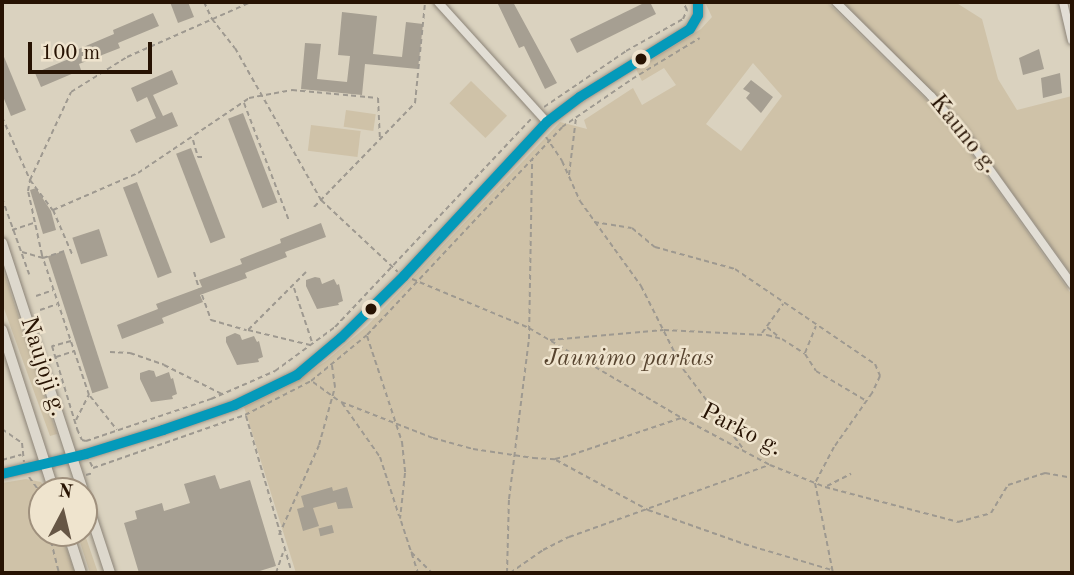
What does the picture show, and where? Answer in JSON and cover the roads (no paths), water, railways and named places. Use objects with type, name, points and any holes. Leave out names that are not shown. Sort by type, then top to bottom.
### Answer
[{"type":"main road","name":"Naujoji g.","points":[[2,243],[79,477]]},
{"type":"main road","name":"Naujoji g.","points":[[2,330],[50,477]]},
{"type":"main road","name":"Naujoji g.","points":[[98,536],[110,573]]},
{"type":"main road","points":[[73,547],[81,573]]},
{"type":"street","points":[[438,2],[547,122]]},
{"type":"street","points":[[2,474],[72,458],[201,417],[272,389],[297,375],[341,338],[404,276],[547,122],[580,97],[690,29],[698,15],[698,2]]},
{"type":"street","name":"Kauno g.","points":[[835,2],[931,96],[963,132],[1072,284]]},
{"type":"street","points":[[1063,2],[1072,40]]},
{"type":"park label","name":"Jaunimo parkas","points":[[629,360]]}]
